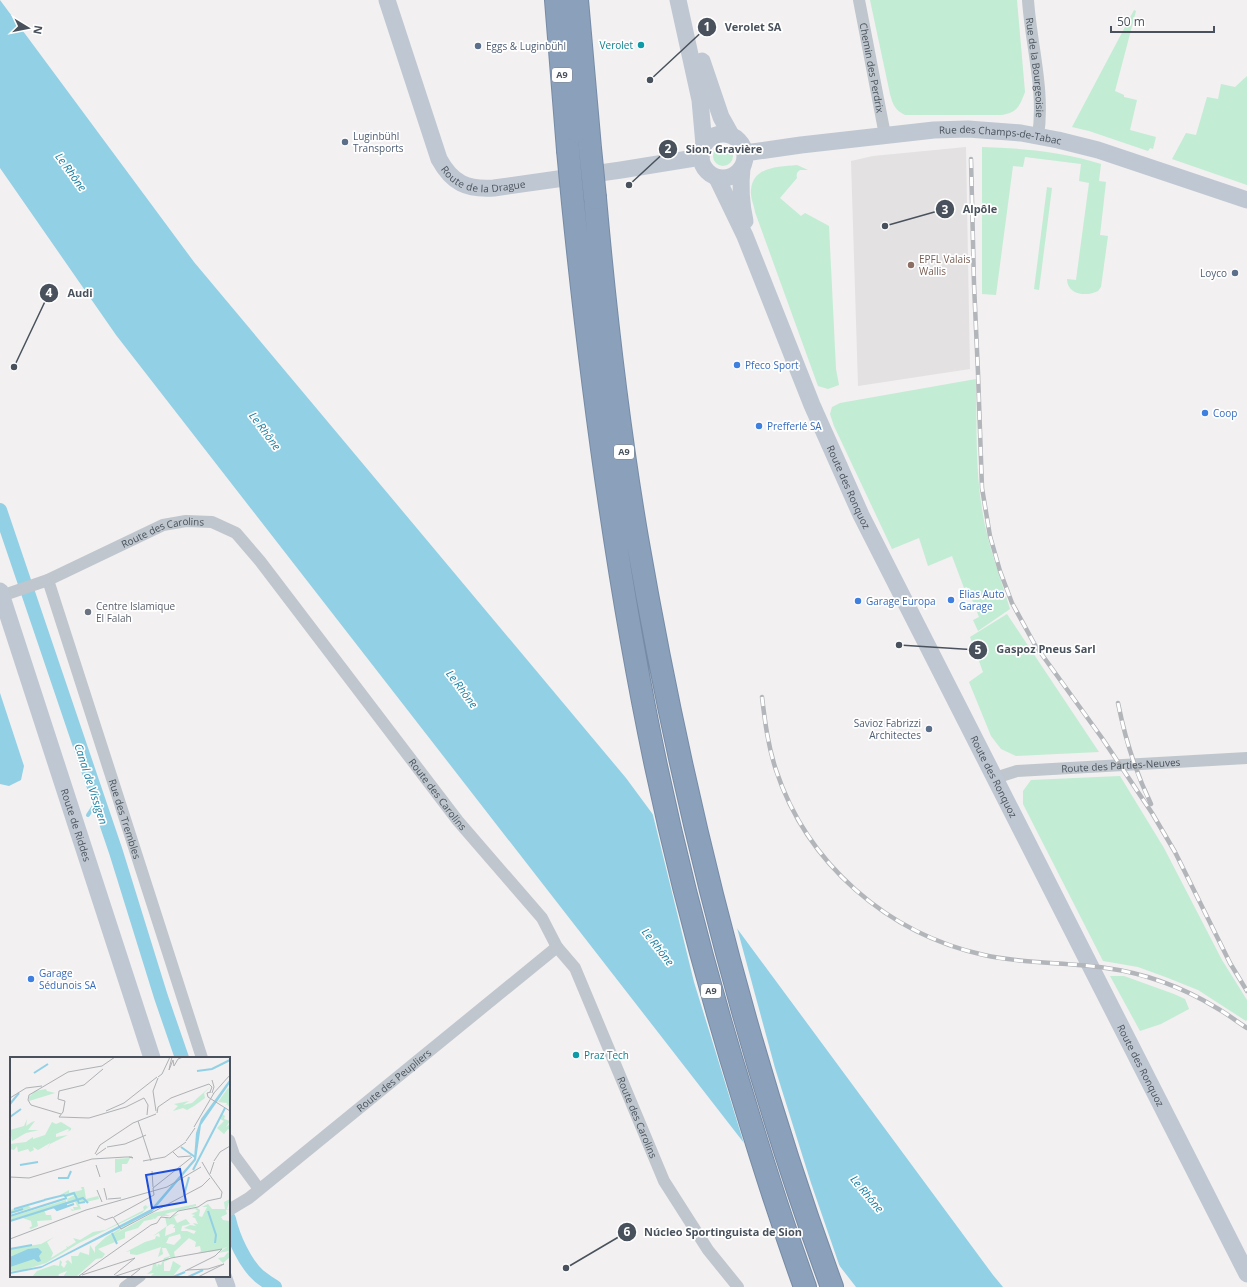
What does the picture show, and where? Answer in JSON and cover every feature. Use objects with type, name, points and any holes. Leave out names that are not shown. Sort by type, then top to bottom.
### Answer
[{"type":"highway","name":"A9","points":[[556,0],[573,203],[602,446],[624,595],[656,767],[712,992],[761,1158],[805,1287]]},
{"type":"highway","name":"A9","points":[[577,0],[606,309],[622,433],[638,544],[669,703],[701,844],[742,1005],[785,1147],[832,1287]]},
{"type":"street","name":"Route de la Drague","points":[[387,0],[439,159],[444,168],[454,179],[466,186],[476,189],[494,188],[621,170],[702,151]]},
{"type":"street","points":[[678,0],[700,100],[704,168],[717,178],[729,177],[736,174],[743,160],[740,142],[731,135],[720,117],[684,0]]},
{"type":"street","name":"Chemin des Perdrix","points":[[860,0],[885,135]]},
{"type":"street","name":"Rue de la Bourgeoisie","points":[[1028,0],[1040,112],[1038,136]]},
{"type":"street","name":"Rue des Champs-de-Tabac","points":[[743,160],[801,145],[934,130],[968,129],[1021,133],[1078,144],[1119,156],[1247,200]]},
{"type":"street","points":[[702,151],[709,139],[716,135],[731,135]]},
{"type":"street","name":"Route des Ronquoz","points":[[743,160],[740,184],[743,212],[759,272]]},
{"type":"street","name":"Route des Ronquoz","points":[[717,178],[745,236],[812,405],[852,494],[1247,1274]]},
{"type":"street","name":"Route des Carolins","points":[[1,593],[48,580],[162,526],[186,521],[212,522],[236,533],[260,561],[458,821],[542,918],[557,947],[575,968],[664,1181],[708,1250],[738,1287]]},
{"type":"street","name":"Rue des Trembles","points":[[48,580],[202,1057]]},
{"type":"street","name":"Route de Riddes","points":[[1,593],[152,1057]]},
{"type":"street","name":"Route des Parties-Neuves","points":[[995,778],[1016,771],[1247,758]]},
{"type":"street","name":"Route des Peupliers","points":[[230,1209],[240,1204],[259,1189],[557,947]]},
{"type":"street","points":[[230,1143],[234,1154],[259,1189]]},
{"type":"street","points":[[125,1287],[139,1277]]},
{"type":"street","points":[[223,1277],[227,1287]]},
{"type":"shaded area","name":"EPFL Valais Wallis","points":[[966,147],[970,369],[858,386],[851,161],[873,156]]},
{"type":"green space","points":[[870,0],[1017,0],[1025,92],[1017,108],[1007,114],[1001,115],[905,115],[899,111],[895,107],[890,94]]},
{"type":"green space","points":[[1134,10],[1136,11],[1115,91],[1124,95],[1124,97],[1137,100],[1130,130],[1156,137],[1153,149],[1150,148],[1148,151],[1089,131],[1072,127]]},
{"type":"green space","points":[[1247,76],[1247,185],[1172,159],[1186,133],[1196,135],[1207,97],[1218,99],[1221,84],[1235,87]]},
{"type":"green space","points":[[723,146],[730,149],[733,156],[730,163],[723,166],[716,163],[713,156],[716,149]]},
{"type":"green space","points":[[982,147],[1042,151],[1072,156],[1101,164],[1099,181],[1106,182],[1100,235],[1108,236],[1101,287],[1098,291],[1089,294],[1078,293],[1070,288],[1067,279],[1076,280],[1089,183],[1079,181],[1081,164],[1025,157],[1023,167],[1013,166],[996,295],[982,294]]},
{"type":"green space","points":[[797,165],[808,170],[800,170],[798,172],[797,178],[780,198],[801,216],[805,213],[829,226],[836,369],[839,385],[828,389],[818,386],[755,212],[751,195],[753,182],[756,176],[762,172],[775,167]]},
{"type":"green space","points":[[1047,187],[1052,188],[1039,290],[1034,289]]},
{"type":"green space","points":[[976,379],[977,460],[982,509],[990,547],[1010,609],[978,631],[973,620],[979,617],[967,587],[964,588],[952,556],[928,566],[919,538],[892,549],[834,426],[830,414],[832,407],[840,403]]},
{"type":"green space","points":[[1007,614],[1099,752],[1016,756],[1001,749],[991,736],[969,682],[983,672],[970,637]]},
{"type":"green space","points":[[1120,776],[1164,848],[1222,960],[1247,1000],[1246,1021],[1198,990],[1138,967],[1103,961],[1023,804],[1023,791],[1031,780]]},
{"type":"green space","points":[[1110,976],[1124,976],[1174,994],[1185,999],[1189,1009],[1161,1024],[1140,1031]]},
{"type":"water","name":"Le Rhône","points":[[0,0],[194,262],[626,778],[1003,1287],[856,1287],[116,335],[0,168]]},
{"type":"water","points":[[0,693],[24,766],[21,780],[9,786],[0,784]]},
{"type":"pier","points":[[652,811],[736,924],[775,1068],[811,1183],[842,1273],[745,1147],[694,982]]},
{"type":"waterway","name":"Canal de Vissigen","points":[[0,510],[116,852],[161,997],[182,1057]]},
{"type":"waterway","points":[[88,815],[98,800]]},
{"type":"waterway","name":"Canal de Vissigen","points":[[230,1223],[233,1234],[249,1265],[259,1276],[275,1287]]},
{"type":"railway","points":[[971,159],[982,488],[990,536],[1000,571],[1012,603],[1035,645],[1102,738],[1152,813],[1175,852],[1230,963],[1247,991]]},
{"type":"railway","points":[[762,697],[771,752],[776,770],[790,804],[808,836],[830,864],[856,890],[884,912],[915,930],[949,945],[984,955],[1014,960],[1106,968],[1148,977],[1189,993],[1223,1012],[1247,1028]]},
{"type":"railway","points":[[1118,703],[1131,754],[1151,804]]},
{"type":"place","name":"Verolet","points":[[641,45]]},
{"type":"place","name":"Eggs & Luginbühl","points":[[478,46]]},
{"type":"place","name":"Verolet SA","points":[[650,80]]},
{"type":"place","name":"Luginbühl Transports","points":[[345,142]]},
{"type":"place","name":"Sion, Gravière","points":[[629,185]]},
{"type":"place","name":"Alpôle","points":[[885,226]]},
{"type":"place","name":"EPFL Valais Wallis","points":[[911,265]]},
{"type":"place","name":"Loyco","points":[[1235,273]]},
{"type":"place","name":"Pfeco Sport","points":[[737,365]]},
{"type":"place","name":"Audi","points":[[14,367]]},
{"type":"place","name":"Coop","points":[[1205,413]]},
{"type":"place","name":"Prefferlé SA","points":[[759,426]]},
{"type":"place","name":"Elias Auto Garage","points":[[951,600]]},
{"type":"place","name":"Garage Europa","points":[[858,601]]},
{"type":"place","name":"Centre Islamique El Falah","points":[[88,612]]},
{"type":"place","name":"Gaspoz Pneus Sarl","points":[[899,645]]},
{"type":"place","name":"Savioz Fabrizzi Architectes","points":[[929,729]]},
{"type":"place","name":"Garage Sédunois SA","points":[[31,979]]},
{"type":"place","name":"Praz Tech","points":[[576,1055]]},
{"type":"place","name":"Núcleo Sportinguista de Sion","points":[[566,1268]]}]
